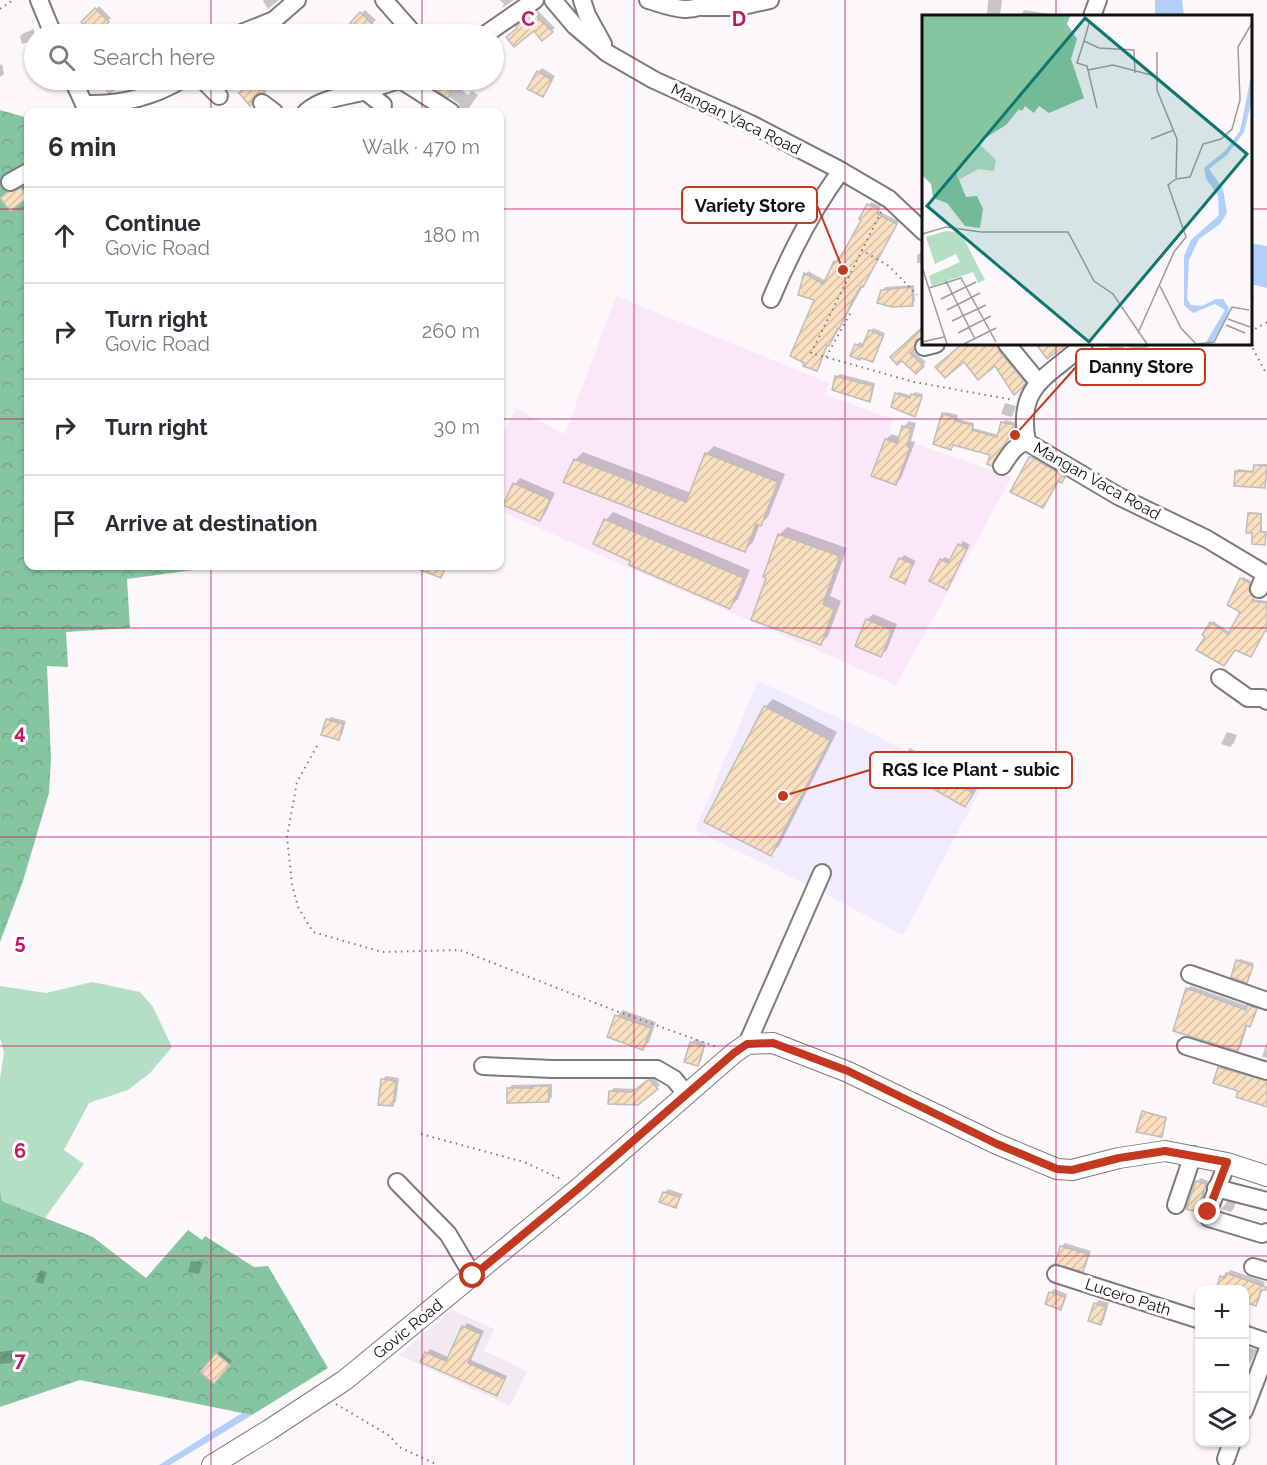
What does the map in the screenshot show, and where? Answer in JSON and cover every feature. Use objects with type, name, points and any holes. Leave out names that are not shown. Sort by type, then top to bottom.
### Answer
[{"type":"main road","points":[[741,1048],[773,1043],[848,1071],[997,1144],[1057,1169],[1072,1170],[1119,1158],[1165,1151],[1227,1162],[1267,1176]]},
{"type":"main road","name":"Govic Road","points":[[212,1465],[345,1380],[579,1188],[741,1048]]},
{"type":"street","points":[[39,0],[49,24]]},
{"type":"street","points":[[264,24],[274,20],[297,0]]},
{"type":"street","points":[[384,0],[405,24]]},
{"type":"street","points":[[500,24],[535,0]]},
{"type":"street","name":"Mangan Vaca Road","points":[[553,0],[575,26],[607,53],[654,80],[751,124],[840,171],[889,199],[922,230]]},
{"type":"street","points":[[582,0],[587,15],[607,53]]},
{"type":"street","points":[[648,0],[686,10],[706,4],[738,7],[770,0]]},
{"type":"street","points":[[1092,15],[1098,0]]},
{"type":"street","points":[[77,90],[85,108],[141,98],[162,90]]},
{"type":"street","points":[[213,90],[219,96]]},
{"type":"street","points":[[311,108],[329,99],[367,90]]},
{"type":"street","points":[[416,90],[445,108]]},
{"type":"street","points":[[364,91],[383,105]]},
{"type":"street","points":[[771,299],[793,249],[823,195],[840,171]]},
{"type":"street","points":[[10,182],[24,174]]},
{"type":"street","points":[[1008,345],[1038,382],[1083,345]]},
{"type":"street","name":"Mangan Vaca Road","points":[[1038,382],[1026,402],[1023,422],[1027,442],[1118,495],[1207,539],[1264,580]]},
{"type":"street","points":[[1002,466],[1014,449],[1027,442]]},
{"type":"street","points":[[1220,678],[1248,699],[1262,698],[1267,701]]},
{"type":"street","points":[[741,1048],[822,873]]},
{"type":"street","points":[[1190,974],[1267,1001]]},
{"type":"street","points":[[1186,1046],[1267,1071]]},
{"type":"street","points":[[483,1066],[552,1069],[657,1069],[674,1079],[687,1095]]},
{"type":"street","points":[[1176,1205],[1193,1155]]},
{"type":"street","points":[[1227,1162],[1208,1212],[1209,1218],[1262,1234],[1267,1232]]},
{"type":"street","points":[[397,1182],[448,1234],[473,1276]]},
{"type":"street","points":[[1216,1188],[1267,1201]]},
{"type":"street","name":"Lucero Path","points":[[1056,1274],[1195,1318]]},
{"type":"street","points":[[1249,1335],[1267,1342]]},
{"type":"street","points":[[1249,1400],[1267,1351]]},
{"type":"street","points":[[1226,1458],[1230,1447]]},
{"type":"path","points":[[0,9],[13,0]]},
{"type":"path","points":[[889,199],[811,352],[914,382],[1026,402]]},
{"type":"path","points":[[861,250],[889,266],[917,295]]},
{"type":"path","points":[[826,357],[851,312]]},
{"type":"path","points":[[1252,331],[1267,322]]},
{"type":"path","points":[[1252,345],[1267,375]]},
{"type":"path","points":[[317,747],[297,782],[287,837],[292,884],[298,907],[313,932],[382,952],[460,950],[616,1011],[741,1048]]},
{"type":"path","points":[[421,1134],[524,1162],[579,1188]]},
{"type":"path","points":[[321,1396],[390,1436],[399,1447],[438,1465]]},
{"type":"shaded area","points":[[616,296],[829,383],[825,395],[893,419],[889,435],[1012,477],[896,685],[504,513],[504,431],[516,408],[565,434]]},
{"type":"shaded area","points":[[758,681],[869,732],[980,790],[903,935],[818,890],[695,830]]},
{"type":"shaded area","points":[[452,1310],[494,1329],[484,1351],[527,1371],[510,1406],[399,1355]]},
{"type":"green space","points":[[0,110],[24,117],[24,570],[194,570],[127,579],[130,628],[66,632],[68,667],[47,666],[51,759],[49,793],[23,881],[0,942]]},
{"type":"green space","points":[[92,982],[140,992],[153,1007],[172,1047],[150,1073],[128,1090],[89,1103],[64,1150],[84,1164],[45,1218],[2,1201],[0,1190],[0,1078],[4,1053],[0,1038],[0,986],[46,993]]},
{"type":"green space","points":[[0,1190],[2,1201],[93,1237],[146,1278],[188,1230],[202,1240],[205,1236],[254,1267],[268,1266],[328,1368],[252,1415],[80,1380],[0,1407]]},
{"type":"water","points":[[1155,0],[1182,0],[1184,15],[1155,15]]},
{"type":"water","points":[[1252,243],[1267,246],[1267,288],[1252,284]]},
{"type":"water","points":[[242,1413],[252,1415],[170,1465],[159,1465]]},
{"type":"building","points":[[95,8],[109,22],[107,24],[83,24],[81,22]]},
{"type":"building","points":[[360,12],[372,24],[351,24]]},
{"type":"building","points":[[534,14],[553,32],[542,41],[534,31],[514,47],[506,37],[517,28],[516,26]]},
{"type":"building","points":[[537,71],[552,80],[543,97],[527,89]]},
{"type":"building","points":[[242,90],[263,90],[265,92],[254,96],[250,106],[239,93]]},
{"type":"building","points":[[436,90],[451,90],[448,98]]},
{"type":"building","points":[[21,188],[24,192],[24,200],[10,211],[0,198],[8,192]]},
{"type":"building","points":[[867,204],[879,209],[877,214],[897,224],[863,287],[861,286],[854,298],[839,329],[829,346],[827,345],[817,371],[803,366],[804,363],[790,356],[814,300],[798,295],[804,273],[823,284],[834,261],[836,262],[844,251]]},
{"type":"building","points":[[912,287],[913,306],[892,307],[877,303],[881,290]]},
{"type":"building","points":[[922,328],[922,337],[916,340],[914,350],[910,353],[924,366],[916,374],[902,361],[897,365],[890,357]]},
{"type":"building","points":[[869,330],[883,336],[873,362],[850,356],[855,344],[862,347]]},
{"type":"building","points":[[961,345],[997,345],[999,351],[1026,383],[1014,395],[995,366],[978,380],[964,362],[945,378],[935,367]]},
{"type":"building","points":[[1037,345],[1066,345],[1047,359]]},
{"type":"building","points":[[1110,346],[1121,350],[1116,366],[1104,362]]},
{"type":"building","points":[[835,376],[873,386],[870,402],[832,390]]},
{"type":"building","points":[[895,393],[910,398],[911,394],[922,397],[915,417],[891,407]]},
{"type":"building","points":[[942,413],[956,418],[955,421],[973,425],[972,430],[997,437],[1001,422],[1015,425],[1016,435],[1010,435],[992,466],[987,464],[990,455],[953,445],[951,450],[933,444]]},
{"type":"building","points":[[902,426],[912,429],[907,446],[910,448],[896,485],[871,476],[885,439],[897,443]]},
{"type":"building","points":[[705,453],[778,482],[761,526],[756,524],[745,552],[563,482],[574,459],[686,502]]},
{"type":"building","points":[[1029,457],[1065,477],[1062,483],[1058,481],[1043,508],[1010,492]]},
{"type":"building","points":[[1254,465],[1267,466],[1265,488],[1234,486],[1235,471],[1253,472]]},
{"type":"building","points":[[513,483],[550,499],[540,521],[504,505]]},
{"type":"building","points":[[1248,513],[1261,514],[1261,532],[1266,532],[1265,545],[1252,544],[1252,533],[1246,533]]},
{"type":"building","points":[[604,519],[744,578],[730,609],[629,565],[630,561],[593,544]]},
{"type":"building","points":[[778,534],[840,556],[823,604],[834,609],[821,645],[751,620]]},
{"type":"building","points":[[958,544],[967,549],[947,590],[929,581],[940,559],[948,563]]},
{"type":"building","points":[[899,558],[913,564],[905,584],[890,577]]},
{"type":"building","points":[[421,570],[444,570],[441,578]]},
{"type":"building","points":[[1240,578],[1250,583],[1249,591],[1254,598],[1252,601],[1267,603],[1267,631],[1251,657],[1235,650],[1224,666],[1196,650],[1205,637],[1202,635],[1210,622],[1228,634],[1240,612],[1227,605]]},
{"type":"building","points":[[866,619],[892,630],[881,657],[855,646]]},
{"type":"building","points":[[764,706],[830,740],[771,856],[704,822]]},
{"type":"building","points":[[326,719],[343,724],[339,740],[321,735]]},
{"type":"building","points":[[903,753],[973,793],[965,807],[895,767]]},
{"type":"building","points":[[1236,960],[1253,966],[1247,983],[1231,977]]},
{"type":"building","points":[[1186,988],[1246,1010],[1247,1005],[1257,1008],[1250,1027],[1246,1025],[1238,1051],[1173,1031]]},
{"type":"building","points":[[615,1015],[651,1028],[643,1050],[607,1037]]},
{"type":"building","points":[[690,1042],[704,1046],[698,1066],[684,1062]]},
{"type":"building","points":[[1218,1067],[1267,1081],[1267,1107],[1236,1097],[1238,1091],[1213,1083]]},
{"type":"building","points":[[381,1079],[396,1081],[393,1106],[378,1105]]},
{"type":"building","points":[[648,1080],[658,1089],[638,1105],[608,1104],[609,1091],[632,1092]]},
{"type":"building","points":[[533,1086],[549,1086],[549,1102],[507,1103],[507,1088],[533,1088]]},
{"type":"building","points":[[1142,1111],[1166,1118],[1162,1137],[1136,1132]]},
{"type":"building","points":[[1196,1181],[1206,1184],[1197,1212],[1186,1209]]},
{"type":"building","points":[[663,1192],[680,1197],[676,1208],[659,1202]]},
{"type":"building","points":[[1060,1246],[1088,1254],[1083,1272],[1055,1264]]},
{"type":"building","points":[[1226,1273],[1266,1287],[1266,1290],[1261,1290],[1256,1306],[1249,1303],[1249,1285],[1217,1285],[1220,1276],[1225,1278]]},
{"type":"building","points":[[1049,1292],[1065,1297],[1061,1310],[1045,1304]]},
{"type":"building","points":[[1094,1303],[1106,1307],[1101,1325],[1088,1321]]},
{"type":"building","points":[[462,1326],[481,1334],[468,1363],[505,1379],[497,1396],[420,1362],[425,1352],[446,1361]]},
{"type":"building","points":[[216,1353],[230,1365],[214,1384],[200,1372]]},
{"type":"place","name":"Variety Store","points":[[843,270]]},
{"type":"place","name":"Danny Store","points":[[1015,435]]},
{"type":"place","name":"RGS Ice Plant - subic","points":[[783,796]]},
{"type":"route","points":[[473,1276],[747,1044],[773,1043],[848,1071],[997,1144],[1057,1169],[1072,1170],[1119,1158],[1165,1151],[1227,1162],[1208,1212]]}]
